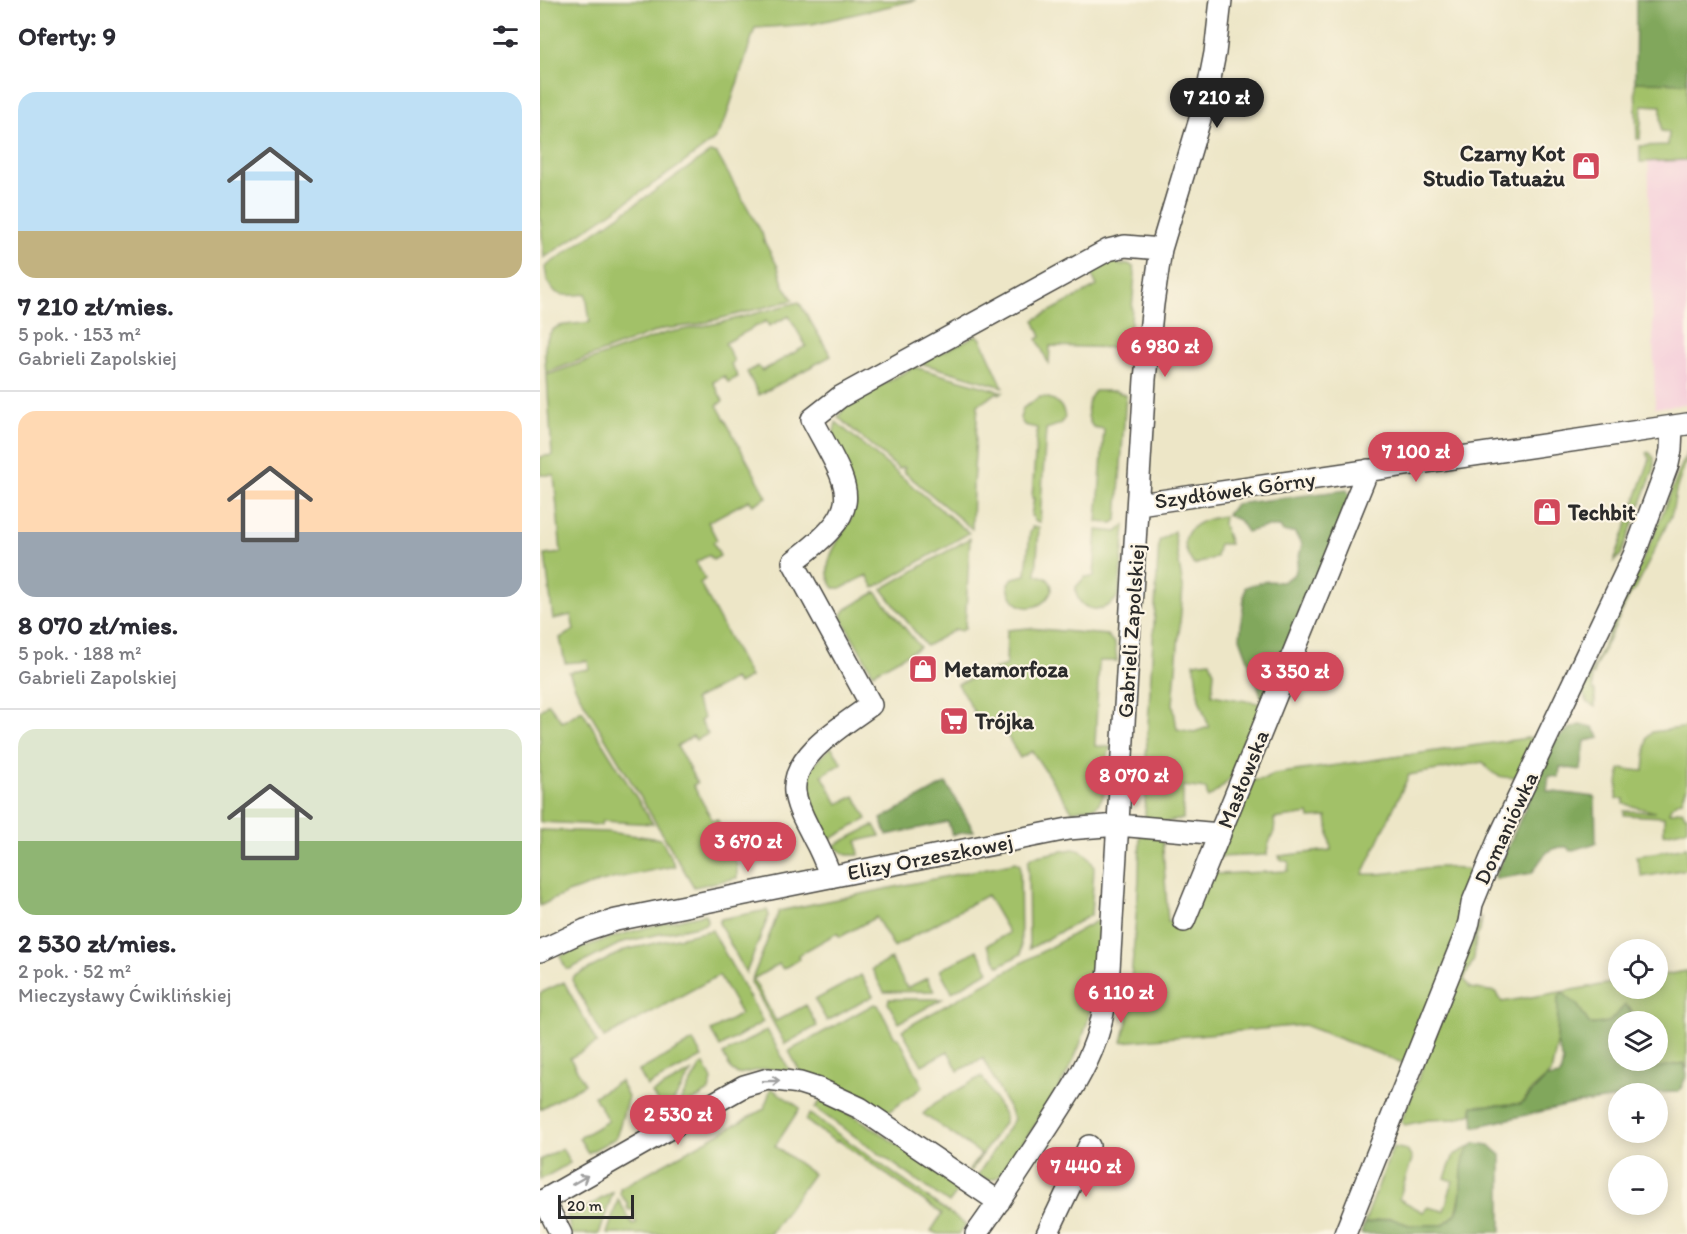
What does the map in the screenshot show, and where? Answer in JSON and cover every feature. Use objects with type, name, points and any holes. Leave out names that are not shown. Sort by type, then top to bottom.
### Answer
[{"type":"street","name":"Gabrieli Zapolskiej","points":[[976,1234],[1070,1091],[1088,1060],[1101,1023],[1109,969],[1145,379],[1153,304],[1161,249],[1206,99],[1215,52],[1221,0]]},
{"type":"street","points":[[831,877],[799,807],[795,794],[796,778],[802,764],[820,743],[871,705],[793,562],[832,529],[842,516],[846,500],[842,476],[812,419],[840,397],[1108,250],[1125,246],[1161,249]]},
{"type":"street","name":"Szydłówek Górny","points":[[1139,504],[1680,425]]},
{"type":"street","name":"Domaniówka","points":[[1345,1234],[1461,944],[1478,888],[1509,816],[1634,555],[1680,425]]},
{"type":"street","name":"Masłowska","points":[[1184,921],[1368,470]]},
{"type":"street","name":"Elizy Orzeszkowej","points":[[540,951],[585,930],[616,920],[1068,829],[1118,825],[1220,834]]},
{"type":"street","points":[[561,1234],[542,1201],[744,1086],[768,1079],[800,1083],[860,1108],[999,1202]]},
{"type":"street","points":[[1047,1234],[1089,1146]]},
{"type":"shaded area","points":[[1648,146],[1687,146],[1687,404],[1655,408]]},
{"type":"green space","points":[[540,0],[916,0],[812,24],[755,28],[726,118],[715,139],[678,167],[544,258],[540,213]]},
{"type":"green space","points":[[1636,0],[1687,0],[1687,83],[1635,82]]},
{"type":"green space","points":[[1635,82],[1687,82],[1687,160],[1640,162],[1640,146],[1668,145],[1669,132],[1661,131],[1661,106],[1642,105],[1640,139],[1637,139]]},
{"type":"green space","points":[[711,152],[717,154],[762,233],[778,267],[783,284],[793,300],[695,325],[663,329],[546,373],[545,348],[552,331],[560,326],[590,322],[586,294],[562,295],[552,290],[545,267]]},
{"type":"green space","points":[[1115,258],[1119,265],[1129,264],[1134,268],[1135,274],[1127,366],[1121,348],[1050,346],[1049,365],[1037,339],[1041,337],[1034,320],[1097,286],[1090,271]]},
{"type":"green space","points":[[799,302],[831,356],[759,395],[747,372],[758,366],[762,371],[806,346],[789,316],[769,326],[766,321],[725,343],[734,361],[731,364],[738,377],[728,382],[724,376],[713,382],[723,401],[717,405],[767,497],[753,505],[749,500],[708,522],[717,540],[713,542],[720,556],[713,560],[709,555],[696,562],[705,579],[700,583],[750,677],[738,684],[734,679],[694,700],[704,718],[700,721],[708,734],[696,740],[693,736],[677,746],[697,783],[693,785],[713,821],[717,819],[727,837],[723,840],[737,865],[737,878],[694,887],[576,689],[569,672],[589,669],[588,661],[565,663],[560,638],[574,630],[571,615],[553,619],[545,555],[561,553],[554,475],[540,475],[540,457],[552,455],[547,375],[666,333],[719,323]]},
{"type":"green space","points":[[977,335],[1003,387],[920,363]]},
{"type":"green space","points":[[914,367],[1003,392],[999,394],[998,392],[978,405],[972,529],[903,471],[905,468],[899,469],[838,417],[847,404]]},
{"type":"green space","points":[[1095,391],[1115,391],[1126,395],[1117,520],[1113,523],[1097,522],[1104,429],[1093,427],[1090,423],[1088,404]]},
{"type":"green space","points":[[1040,397],[1057,402],[1065,417],[1061,424],[1046,429],[1040,522],[1034,521],[1031,516],[1037,428],[1024,425],[1020,418],[1023,408]]},
{"type":"green space","points":[[836,422],[969,533],[874,588],[867,575],[842,588],[834,588],[829,579],[829,561],[832,551],[852,517],[833,436]]},
{"type":"green space","points":[[1649,452],[1654,458],[1654,469],[1621,555],[1614,561],[1650,459],[1646,453]]},
{"type":"green space","points":[[1687,452],[1671,516],[1635,590],[1631,593],[1594,670],[1594,675],[1591,675],[1593,691],[1595,691],[1595,707],[1588,703],[1582,692],[1653,537]]},
{"type":"green space","points":[[1347,490],[1351,498],[1264,704],[1240,638],[1245,587],[1266,581],[1282,582],[1295,574],[1302,544],[1294,532],[1283,532],[1280,527],[1266,527],[1247,532],[1239,520],[1227,515],[1235,504]]},
{"type":"green space","points":[[1224,516],[1223,524],[1230,544],[1219,544],[1216,557],[1194,565],[1185,545],[1186,537],[1196,525]]},
{"type":"green space","points":[[1125,525],[1119,594],[1108,606],[1100,609],[1086,607],[1077,596],[1076,587],[1085,577],[1094,577],[1097,530],[1117,532]]},
{"type":"green space","points":[[1032,527],[1039,527],[1036,575],[1047,579],[1052,590],[1041,604],[1026,607],[1014,600],[1008,583],[1013,578],[1026,575]]},
{"type":"green space","points":[[1174,531],[1183,588],[1173,704],[1177,729],[1194,732],[1209,727],[1199,699],[1194,663],[1210,661],[1214,672],[1212,695],[1264,704],[1245,756],[1238,768],[1220,788],[1208,798],[1206,789],[1183,786],[1183,819],[1165,822],[1145,821],[1146,757],[1159,541]]},
{"type":"green space","points":[[970,538],[965,628],[961,631],[956,629],[926,646],[882,589]]},
{"type":"green space","points":[[876,592],[920,647],[873,673],[842,615],[846,609]]},
{"type":"green space","points":[[1029,628],[1107,635],[1115,644],[1117,661],[1099,661],[1095,746],[1111,747],[1106,762],[1104,794],[1095,807],[1072,811],[1032,751],[1020,758],[997,718],[982,726],[958,684],[1006,665],[1007,630]]},
{"type":"green space","points":[[548,703],[562,722],[582,710],[653,824],[602,821],[601,825],[540,822],[540,711]]},
{"type":"green space","points":[[1579,725],[1593,727],[1600,738],[1585,741],[1581,770],[1560,767],[1559,777],[1549,776],[1547,791],[1595,797],[1596,843],[1570,851],[1567,847],[1554,848],[1542,857],[1532,873],[1495,879],[1556,739]]},
{"type":"green space","points":[[1687,727],[1687,787],[1682,800],[1672,806],[1669,813],[1682,810],[1687,815],[1687,829],[1664,834],[1664,817],[1624,815],[1624,811],[1655,812],[1624,804],[1624,799],[1616,799],[1620,769],[1644,771],[1647,738],[1652,732]]},
{"type":"green space","points":[[1535,737],[1517,777],[1498,776],[1490,771],[1483,762],[1409,775],[1363,874],[1439,867],[1467,869],[1478,888],[1413,1067],[1304,1025],[1122,1042],[1128,1018],[1139,879],[1140,827],[1162,834],[1168,922],[1186,922],[1211,868],[1219,874],[1288,871],[1289,862],[1280,859],[1279,856],[1331,850],[1327,817],[1310,818],[1309,814],[1274,819],[1275,825],[1267,855],[1219,857],[1249,781],[1265,779],[1274,774]]},
{"type":"green space","points":[[831,747],[842,763],[822,775],[838,804],[855,796],[867,819],[827,841],[809,808],[804,789],[809,772]]},
{"type":"green space","points":[[946,783],[974,831],[952,835],[948,822],[887,835],[881,819]]},
{"type":"green space","points":[[874,825],[880,836],[857,841],[859,855],[847,855],[833,846]]},
{"type":"green space","points":[[540,830],[607,832],[661,839],[675,866],[572,891],[540,906]]},
{"type":"green space","points":[[1687,847],[1687,869],[1642,877],[1636,856]]},
{"type":"green space","points":[[1073,849],[1086,855],[1094,868],[1091,915],[1029,949],[1028,861],[1032,857]]},
{"type":"green space","points":[[1016,862],[1020,865],[1021,954],[999,966],[987,945],[1009,933],[987,895],[894,947],[876,917],[840,937],[837,933],[798,955],[799,959],[783,969],[779,964],[753,979],[776,1021],[806,1005],[817,1026],[785,1044],[751,982],[779,911]]},
{"type":"green space","points":[[767,910],[769,915],[746,973],[719,923],[721,919]]},
{"type":"green space","points":[[705,914],[706,924],[623,942],[570,969],[566,969],[560,956],[631,932]]},
{"type":"green space","points":[[1482,916],[1480,931],[1476,937],[1474,959],[1464,979],[1470,988],[1496,992],[1502,1002],[1608,984],[1608,999],[1668,999],[1668,974],[1687,971],[1687,1069],[1684,1063],[1668,1066],[1668,1011],[1632,1011],[1629,1007],[1624,1011],[1608,1011],[1608,1022],[1590,1025],[1578,1006],[1558,1022],[1557,1044],[1551,1073],[1531,1091],[1521,1104],[1472,1106],[1472,1113],[1455,1119],[1427,1120],[1405,1125],[1401,1122]]},
{"type":"green space","points":[[1100,919],[1090,1010],[1081,1043],[1072,1063],[1038,1121],[1001,1174],[990,1180],[977,1176],[1014,1119],[983,1058],[958,1071],[948,1051],[922,1065],[902,1030]]},
{"type":"green space","points":[[712,930],[763,1022],[720,1047],[711,1031],[741,1014],[719,975],[604,1038],[572,980],[573,977],[625,950]]},
{"type":"green space","points":[[977,950],[989,971],[952,992],[940,970]]},
{"type":"green space","points":[[891,959],[907,988],[927,978],[934,991],[884,992],[872,969]]},
{"type":"green space","points":[[861,975],[873,996],[827,1021],[815,1000]]},
{"type":"green space","points":[[564,982],[597,1043],[570,1058],[585,1084],[540,1109],[540,993]]},
{"type":"green space","points":[[1562,992],[1578,1006],[1590,1025],[1608,1022],[1608,1071],[1668,1071],[1668,1066],[1684,1063],[1687,1075],[1679,1092],[1668,1092],[1668,1083],[1608,1083],[1608,1099],[1574,1104],[1474,1127],[1472,1106],[1521,1104],[1546,1078],[1560,1076],[1563,1061],[1557,1044],[1558,999]]},
{"type":"green space","points":[[889,999],[942,999],[899,1023],[888,1003]]},
{"type":"green space","points":[[874,1004],[878,1005],[894,1036],[900,1040],[923,1087],[888,1112],[831,1081],[800,1072],[789,1051]]},
{"type":"green space","points":[[1625,1005],[1630,1011],[1619,1011]]},
{"type":"green space","points":[[767,1030],[790,1071],[766,1069],[738,1074],[732,1071],[723,1054]]},
{"type":"green space","points":[[693,1041],[702,1057],[647,1086],[639,1071]]},
{"type":"green space","points":[[704,1064],[712,1080],[709,1091],[674,1112],[700,1067]]},
{"type":"green space","points":[[691,1072],[667,1112],[662,1109],[652,1093]]},
{"type":"green space","points":[[982,1076],[1005,1117],[1005,1121],[971,1171],[969,1170],[981,1154],[923,1114],[935,1103]]},
{"type":"green space","points":[[620,1081],[628,1097],[616,1138],[588,1153],[579,1138],[608,1121],[594,1096]]},
{"type":"green space","points":[[771,1088],[800,1108],[775,1146],[813,1174],[770,1234],[607,1234],[618,1199],[633,1225],[637,1224],[632,1209],[629,1210],[627,1207],[629,1205],[620,1194],[620,1188],[764,1109]]},
{"type":"green space","points":[[821,1100],[859,1119],[961,1187],[949,1203],[815,1108]]},
{"type":"green space","points":[[810,1114],[966,1225],[959,1234],[938,1234],[931,1231],[942,1214],[838,1140],[836,1142],[805,1120]]},
{"type":"green space","points":[[1475,1143],[1489,1145],[1501,1155],[1501,1232],[1361,1234],[1364,1224],[1390,1218],[1409,1225],[1443,1225],[1457,1212],[1461,1195],[1462,1166],[1469,1149]]},
{"type":"green space","points":[[1471,1146],[1464,1161],[1461,1194],[1456,1214],[1443,1225],[1409,1225],[1390,1218],[1364,1224],[1393,1147],[1407,1150],[1412,1159],[1399,1199],[1423,1212],[1428,1207],[1444,1211],[1453,1181],[1445,1178],[1454,1155]]},
{"type":"green space","points":[[562,1148],[570,1163],[540,1180],[540,1160]]},
{"type":"green space","points":[[613,1192],[599,1234],[571,1234],[567,1214],[568,1203],[575,1214]]},
{"type":"place","name":"Czarny Kot Studio Tatuażu","points":[[1586,166]]},
{"type":"place","name":"Techbit","points":[[1547,512]]},
{"type":"place","name":"Metamorfoza","points":[[923,669]]},
{"type":"place","name":"Trójka","points":[[954,721]]}]
